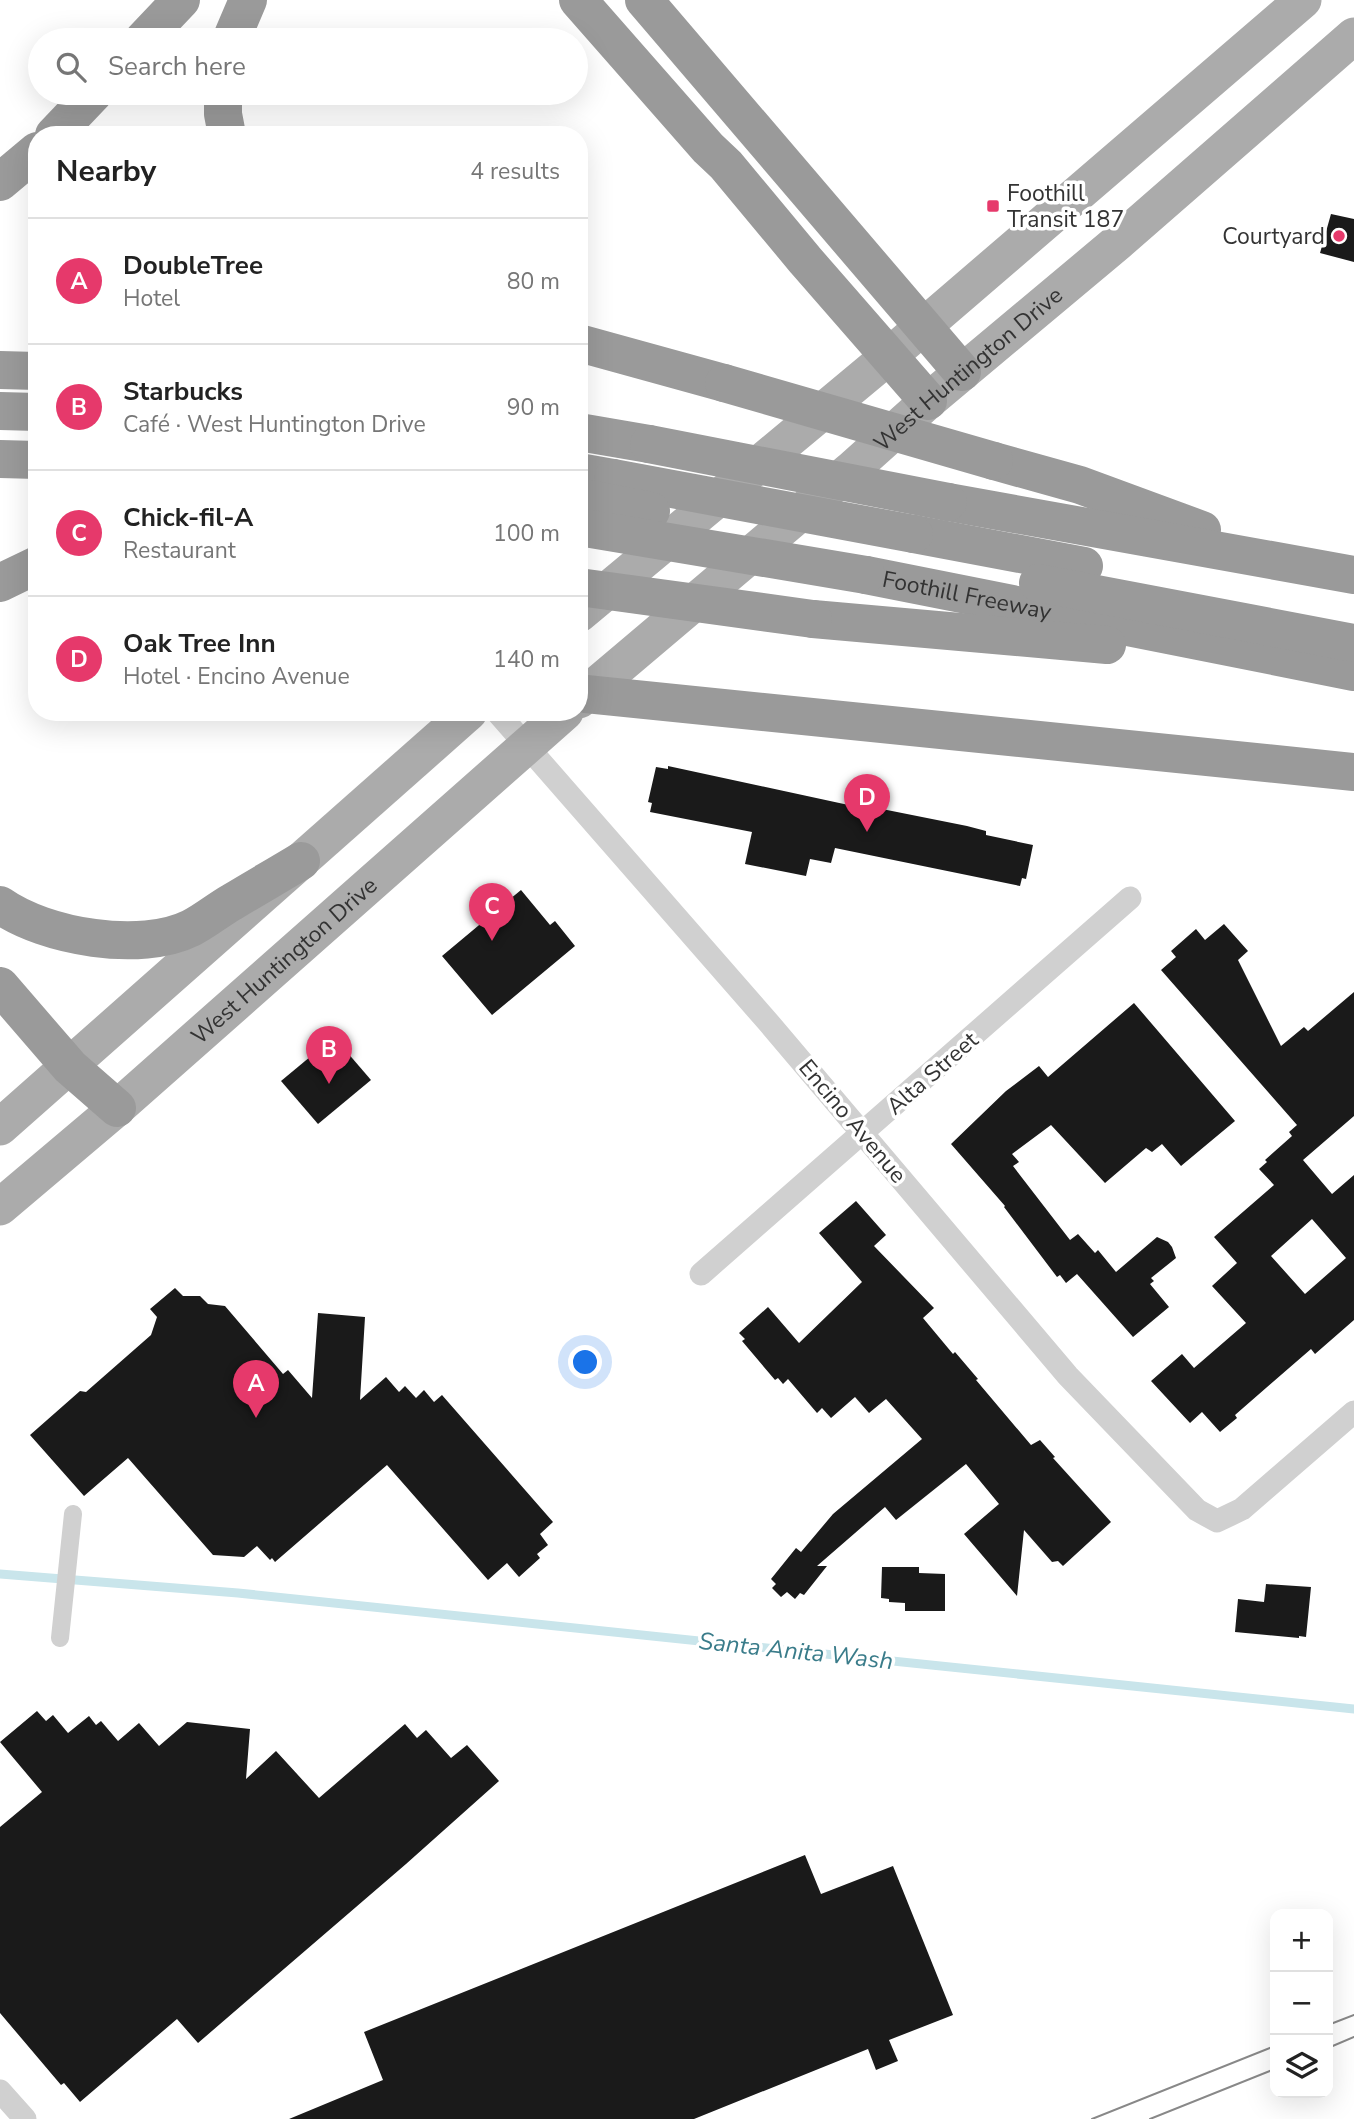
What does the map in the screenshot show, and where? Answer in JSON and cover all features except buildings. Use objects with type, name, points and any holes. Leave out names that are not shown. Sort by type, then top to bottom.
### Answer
[{"type":"highway","points":[[154,28],[181,0]]},
{"type":"highway","points":[[236,28],[248,0]]},
{"type":"highway","points":[[578,0],[708,148],[726,164],[805,260],[928,401]]},
{"type":"highway","points":[[644,0],[962,373]]},
{"type":"highway","points":[[63,126],[83,105]]},
{"type":"highway","points":[[224,105],[226,126]]},
{"type":"highway","points":[[0,181],[28,158]]},
{"type":"highway","points":[[588,346],[1080,485],[1303,566]]},
{"type":"highway","points":[[0,370],[28,371]]},
{"type":"highway","points":[[0,411],[28,412]]},
{"type":"highway","points":[[0,434],[28,435]]},
{"type":"highway","points":[[588,434],[1354,575]]},
{"type":"highway","points":[[0,459],[28,460]]},
{"type":"highway","points":[[588,495],[1354,643]]},
{"type":"highway","name":"Foothill Freeway","points":[[588,495],[889,555],[1296,662],[1354,672]]},
{"type":"highway","points":[[889,555],[1354,617]]},
{"type":"highway","points":[[0,583],[28,569]]},
{"type":"highway","points":[[588,588],[813,619],[1296,662]]},
{"type":"highway","points":[[588,703],[1354,772]]},
{"type":"highway","points":[[0,905],[31,922],[59,932],[87,937],[147,940],[189,929],[302,861]]},
{"type":"highway","points":[[0,986],[70,1067],[117,1108]]},
{"type":"main road","points":[[588,607],[889,356],[1303,0]]},
{"type":"main road","name":"West Huntington Drive","points":[[588,693],[1118,242],[1354,36]]},
{"type":"main road","points":[[0,1127],[459,721]]},
{"type":"main road","name":"West Huntington Drive","points":[[0,1207],[117,1108],[555,721]]},
{"type":"street","name":"Encino Avenue","points":[[505,721],[863,1133],[1068,1376],[1197,1510],[1217,1521],[1242,1509],[1354,1412]]},
{"type":"street","name":"Alta Street","points":[[701,1274],[1130,898]]},
{"type":"street","points":[[60,1637],[73,1514]]},
{"type":"street","points":[[0,2091],[25,2119]]},
{"type":"waterway","name":"Santa Anita Wash","points":[[0,1574],[238,1593],[1354,1709]]},
{"type":"tram line","points":[[1333,2023],[1354,2015]]},
{"type":"tram line","points":[[1333,2046],[1354,2037]]},
{"type":"tram line","points":[[1092,2119],[1270,2048]]},
{"type":"tram line","points":[[1150,2119],[1270,2071]]},
{"type":"place","name":"Foothill Transit 187","points":[[993,206]]},
{"type":"place","name":"Courtyard","points":[[1339,236]]},
{"type":"place","name":"Oak Tree Inn","points":[[867,832]]},
{"type":"place","name":"Chick-fil-A","points":[[492,941]]},
{"type":"place","name":"Starbucks","points":[[329,1084]]},
{"type":"place","name":"DoubleTree","points":[[256,1418]]}]
